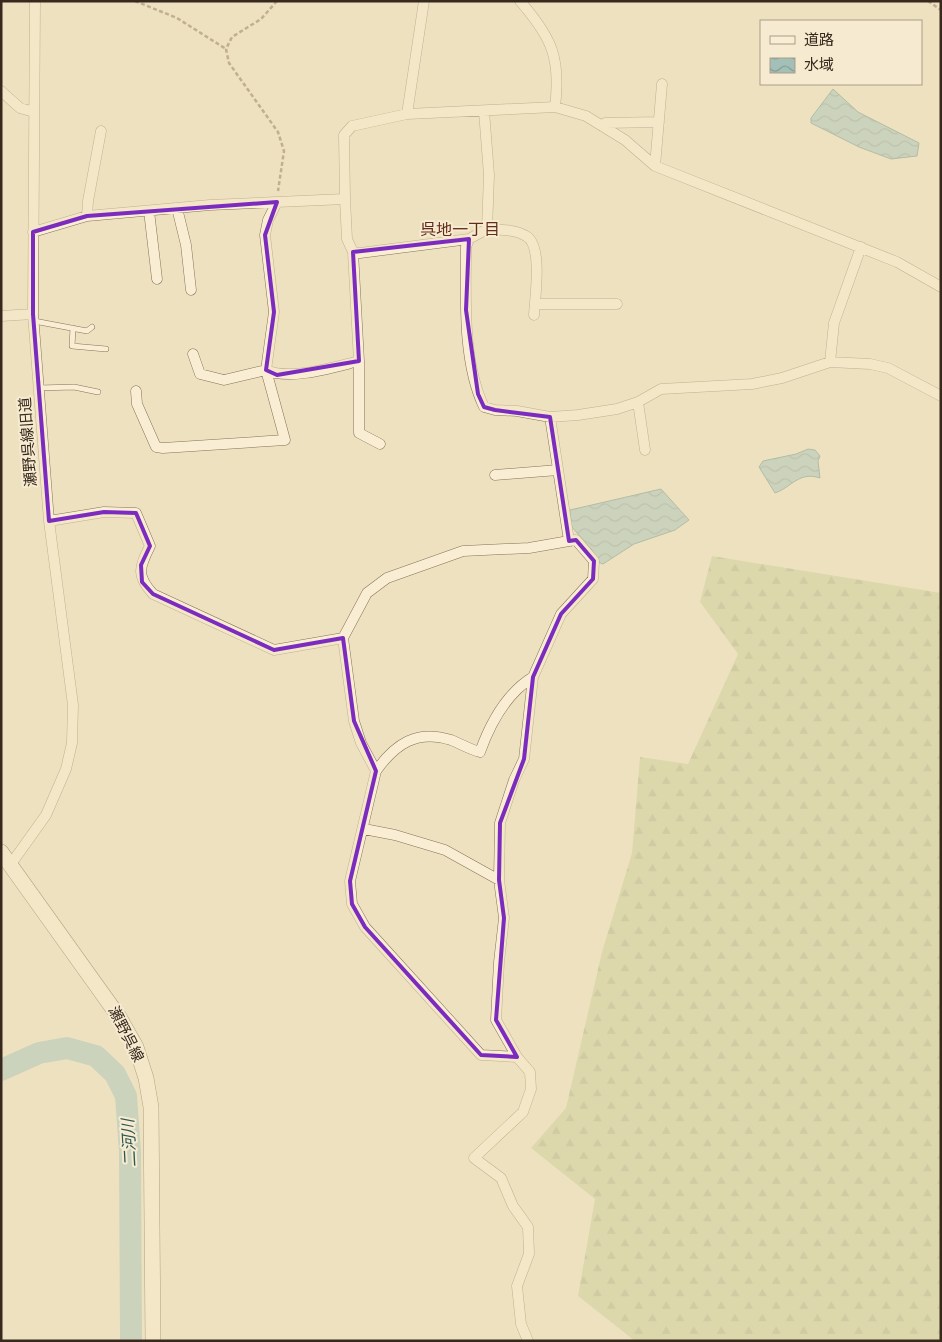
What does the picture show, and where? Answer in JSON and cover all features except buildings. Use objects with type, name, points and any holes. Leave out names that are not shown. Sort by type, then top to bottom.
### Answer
[{"type":"main road","name":"瀬野呉線","points":[[6,858],[119,1017],[136,1047],[146,1078],[151,1107],[153,1341]]},
{"type":"street","name":"瀬野呉線旧道","points":[[6,858],[46,815],[66,768],[72,743],[73,704],[49,522],[33,317],[35,1]]},
{"type":"street","points":[[407,114],[424,1]]},
{"type":"street","points":[[520,1],[553,46],[557,90],[555,107]]},
{"type":"street","points":[[655,166],[662,84]]},
{"type":"street","points":[[1,91],[20,108],[34,112]]},
{"type":"street","points":[[380,444],[359,433],[359,361],[353,252],[347,239],[345,199],[344,135],[352,126],[407,114],[555,107],[586,116],[624,140],[655,166],[861,247],[896,262],[941,287]]},
{"type":"street","points":[[484,111],[489,175],[487,229]]},
{"type":"street","points":[[602,126],[605,123],[659,122]]},
{"type":"street","points":[[87,216],[101,132]]},
{"type":"street","points":[[33,232],[87,216],[178,208],[345,199]]},
{"type":"street","points":[[136,391],[137,404],[156,447],[285,440],[266,370],[274,312],[265,235],[268,220],[277,202]]},
{"type":"street","points":[[178,208],[186,246],[191,290]]},
{"type":"street","points":[[149,211],[157,279]]},
{"type":"street","points":[[353,252],[360,253],[469,239],[487,229],[510,230],[526,236],[534,242],[536,254],[534,315]]},
{"type":"street","points":[[469,239],[466,247],[466,310],[478,394],[484,407],[550,417],[578,416],[617,409],[638,402],[661,389],[752,384],[782,378],[830,362],[870,364],[888,368],[941,396]]},
{"type":"street","points":[[830,362],[834,322],[861,247]]},
{"type":"street","points":[[534,304],[617,304]]},
{"type":"street","points":[[1,316],[33,317]]},
{"type":"street","points":[[193,354],[200,374],[224,380],[266,370],[276,375],[323,370],[359,361]]},
{"type":"street","points":[[638,402],[645,450]]},
{"type":"street","points":[[550,417],[570,541]]},
{"type":"street","points":[[495,475],[558,470]]},
{"type":"street","points":[[49,522],[104,512],[136,513],[150,546],[141,565],[142,582],[153,594],[274,650],[343,638]]},
{"type":"street","points":[[376,771],[361,744],[354,721],[343,638],[367,593],[387,578],[463,551],[529,548],[576,540],[594,561],[593,579],[561,614],[533,677],[524,759],[514,780],[500,822],[499,880],[504,918],[499,962],[496,1020],[517,1057],[530,1072],[531,1089],[523,1112],[474,1158],[500,1178],[514,1206],[528,1227],[528,1254],[517,1286],[521,1324],[528,1341]]},
{"type":"street","points":[[517,1057],[481,1055],[365,927],[352,904],[350,881],[364,829],[376,771],[400,745],[427,734],[480,752],[485,736],[503,707],[518,686],[533,677]]},
{"type":"street","points":[[364,829],[395,835],[445,850],[499,880]]},
{"type":"lane","points":[[33,317],[87,331],[92,327]]},
{"type":"lane","points":[[73,328],[72,346],[106,349]]},
{"type":"lane","points":[[38,388],[74,386],[98,392]]},
{"type":"path","points":[[135,1],[177,18],[226,49]]},
{"type":"path","points":[[277,202],[284,151],[278,132],[229,63],[226,49],[232,37],[261,19],[278,1]]},
{"type":"path","points":[[928,1],[941,10]]},
{"type":"highlighted area","points":[[277,202],[265,235],[274,312],[266,370],[277,375],[359,361],[353,252],[469,239],[466,310],[478,394],[484,407],[550,417],[569,541],[576,540],[594,561],[593,579],[561,614],[533,677],[524,759],[500,823],[499,880],[504,918],[496,1020],[517,1057],[481,1055],[365,927],[352,904],[350,881],[376,771],[354,721],[343,638],[274,650],[153,594],[142,582],[141,565],[150,546],[136,513],[104,512],[49,521],[33,314],[33,232],[87,216]]},
{"type":"green space","points":[[712,556],[941,593],[941,1341],[635,1341],[578,1296],[595,1199],[531,1148],[566,1108],[602,952],[632,853],[640,757],[688,764],[738,654],[700,602]]},
{"type":"water","points":[[833,89],[858,112],[919,143],[917,156],[891,159],[859,147],[811,123],[811,118]]},
{"type":"water","points":[[808,449],[815,450],[820,456],[818,461],[820,478],[813,476],[801,478],[775,493],[759,467],[763,461],[796,454]]},
{"type":"water","points":[[661,489],[689,520],[675,530],[634,544],[603,564],[598,562],[592,550],[571,526],[570,510]]},
{"type":"waterway","name":"二河川","points":[[1,1070],[39,1053],[67,1048],[96,1056],[115,1074],[126,1096],[130,1151],[131,1341]]},
{"type":"district","name":"呉地一丁目","points":[[460,229]]}]
